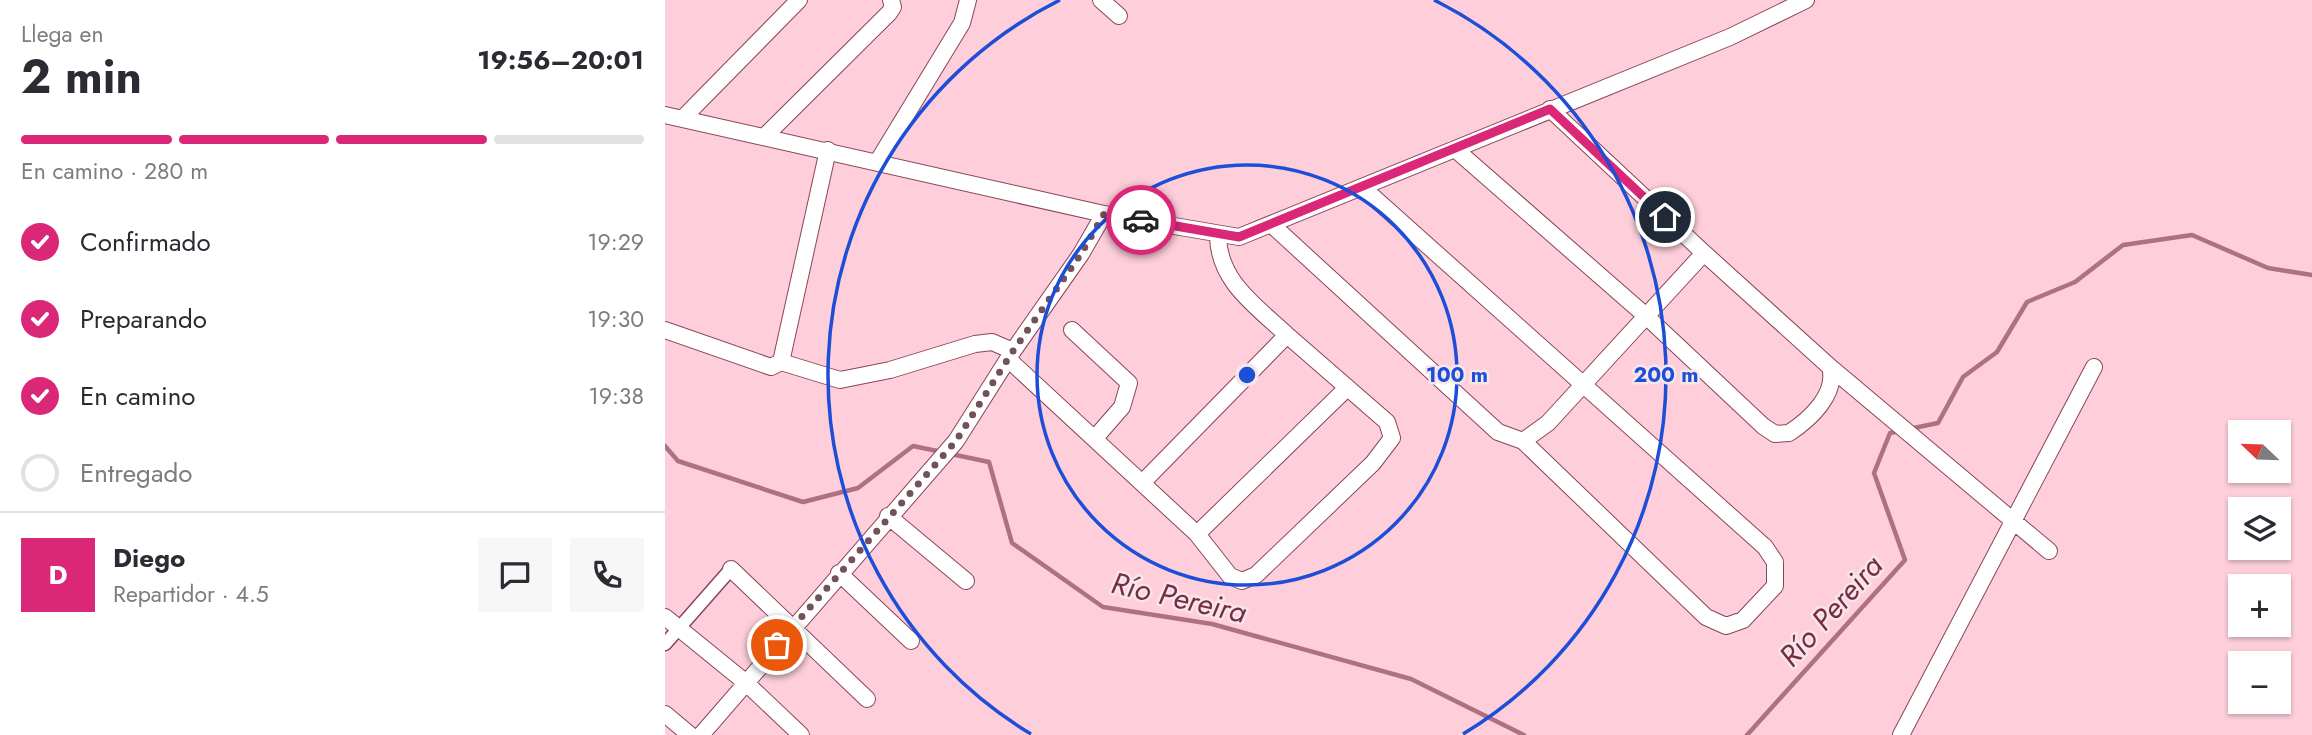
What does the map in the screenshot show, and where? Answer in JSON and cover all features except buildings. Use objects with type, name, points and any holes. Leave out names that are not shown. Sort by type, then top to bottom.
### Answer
[{"type":"street","points":[[683,118],[799,0]]},
{"type":"street","points":[[765,136],[889,13],[893,7],[891,0]]},
{"type":"street","points":[[878,161],[962,23],[968,0]]},
{"type":"street","points":[[1101,0],[1119,16]]},
{"type":"street","points":[[665,115],[1104,214],[1239,237],[1730,37],[1807,0]]},
{"type":"street","points":[[1550,109],[1830,367],[2049,551]]},
{"type":"street","points":[[1455,149],[1775,434],[1789,433],[1798,427],[1824,401],[1831,384],[1830,367]]},
{"type":"street","points":[[781,362],[828,150]]},
{"type":"street","points":[[1272,225],[1498,432],[1523,441],[1706,617],[1726,626],[1743,620],[1775,586],[1775,562],[1765,547],[1362,187]]},
{"type":"street","points":[[701,735],[888,516],[956,441],[1010,355],[1081,254],[1104,214]]},
{"type":"street","points":[[665,330],[771,367],[781,362],[840,380],[890,370],[975,344],[992,342],[1010,355],[1196,534],[1230,576],[1242,581],[1251,578],[1373,463],[1389,445],[1392,431],[1387,422],[1287,335],[1230,280],[1222,265],[1218,235]]},
{"type":"street","points":[[1523,441],[1548,423],[1581,383],[1704,253]]},
{"type":"street","points":[[1072,330],[1129,383],[1122,407],[1095,438]]},
{"type":"street","points":[[1142,483],[1287,335]]},
{"type":"street","points":[[1901,735],[2094,367]]},
{"type":"street","points":[[1196,534],[1347,388]]},
{"type":"street","points":[[888,516],[966,581]]},
{"type":"street","points":[[665,644],[731,569],[867,699]]},
{"type":"street","points":[[839,573],[911,641]]},
{"type":"street","points":[[665,617],[745,682],[801,735]]},
{"type":"street","points":[[665,714],[690,735]]},
{"type":"waterway","name":"Río Pereira","points":[[1909,429],[1938,423],[1963,377],[1997,352],[2027,302],[2075,282],[2123,245],[2192,235],[2268,268],[2312,275]]},
{"type":"waterway","name":"Río Pereira","points":[[1747,735],[1905,560],[1874,473],[1890,433],[1900,431]]},
{"type":"waterway","name":"Río Pereira","points":[[665,446],[678,461],[803,502],[858,488],[913,446],[942,452]]},
{"type":"waterway","name":"Río Pereira","points":[[951,454],[989,462],[1012,543],[1103,607],[1212,624],[1411,679],[1524,735]]},
{"type":"way so far","points":[[777,645],[956,441],[1013,351],[1081,254],[1104,214],[1141,220]]},
{"type":"route","points":[[1141,220],[1239,237],[1309,211],[1550,109],[1665,217]]}]
